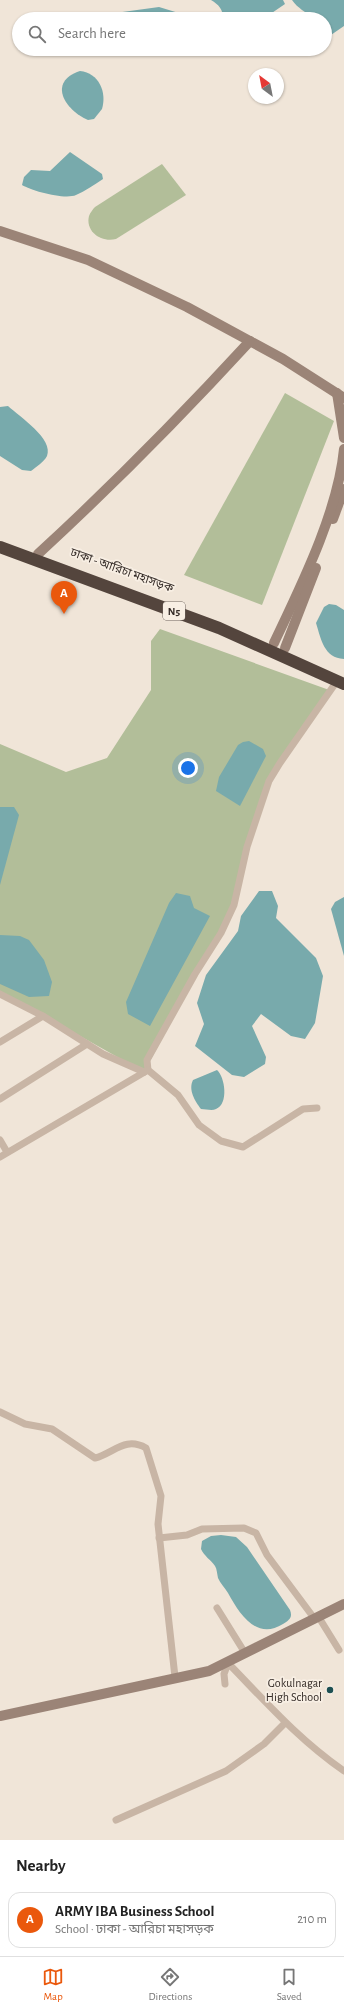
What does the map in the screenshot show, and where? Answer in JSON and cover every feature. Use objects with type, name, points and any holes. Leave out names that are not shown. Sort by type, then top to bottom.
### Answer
[{"type":"highway","name":"ঢাকা - আরিচা মহাসড়ক","points":[[0,540],[279,646],[342,680]]},
{"type":"highway","name":"N5","points":[[0,547],[219,628],[342,680]]},
{"type":"street","points":[[0,231],[88,260],[187,307],[283,359],[342,395],[344,438]]},
{"type":"street","points":[[38,554],[98,499],[165,432],[250,341]]},
{"type":"street","points":[[279,646],[322,532],[342,468],[344,449]]},
{"type":"street","points":[[279,646],[344,489]]},
{"type":"street","points":[[146,1071],[147,1060],[195,974],[221,933],[234,905],[247,847],[269,781],[280,763],[342,680]]},
{"type":"street","points":[[0,994],[43,1016],[103,1054],[146,1071],[178,1095],[199,1125],[221,1141],[243,1147],[303,1109],[317,1108]]},
{"type":"street","points":[[0,1042],[43,1016]]},
{"type":"street","points":[[0,1099],[87,1044]]},
{"type":"street","points":[[0,1157],[146,1071]]},
{"type":"street","points":[[0,1140],[7,1152]]},
{"type":"street","points":[[0,1412],[26,1424],[52,1429],[95,1458],[129,1443],[138,1443],[146,1448],[160,1496],[158,1524],[159,1538],[175,1677]]},
{"type":"street","points":[[159,1538],[188,1535],[202,1529],[244,1528],[256,1533],[267,1555],[316,1617],[339,1650]]},
{"type":"street","points":[[0,1716],[84,1699],[175,1677],[209,1671],[228,1663],[245,1653],[344,1604]]},
{"type":"street","points":[[217,1608],[245,1653]]},
{"type":"street","points":[[225,1684],[224,1674],[228,1663]]},
{"type":"street","points":[[228,1663],[285,1723],[317,1752],[344,1771]]},
{"type":"street","points":[[116,1820],[226,1771],[256,1751],[285,1723]]},
{"type":"green space","points":[[162,164],[186,195],[116,239],[111,240],[100,238],[96,235],[92,231],[88,222],[89,215],[94,208]]},
{"type":"green space","points":[[285,393],[334,421],[262,605],[184,575]]},
{"type":"green space","points":[[160,629],[332,691],[269,781],[226,921],[144,1072],[0,991],[0,744],[66,772],[107,758],[151,690],[151,641]]},
{"type":"water","points":[[211,0],[283,0],[285,4],[273,12],[222,12]]},
{"type":"water","points":[[292,0],[344,0],[344,26],[332,34],[332,12],[304,12]]},
{"type":"water","points":[[159,7],[175,12],[122,12]]},
{"type":"water","points":[[80,71],[92,75],[97,79],[102,90],[102,109],[94,119],[88,120],[72,110],[63,96],[62,89],[64,82],[70,76]]},
{"type":"water","points":[[70,152],[102,174],[103,179],[83,192],[71,196],[57,196],[33,190],[22,185],[24,177],[31,170],[50,171]]},
{"type":"water","points":[[8,406],[35,429],[46,443],[48,449],[46,458],[31,471],[22,470],[0,456],[0,407]]},
{"type":"water","points":[[329,604],[336,605],[344,610],[344,659],[337,658],[332,655],[324,647],[316,623],[324,607]]},
{"type":"water","points":[[249,741],[263,749],[266,756],[240,806],[216,791],[219,777],[238,745]]},
{"type":"water","points":[[0,807],[14,807],[19,815],[0,885]]},
{"type":"water","points":[[259,891],[272,891],[278,906],[276,918],[316,958],[323,976],[315,1023],[305,1039],[291,1036],[261,1014],[252,1026],[266,1057],[265,1064],[244,1077],[232,1075],[195,1046],[204,1024],[197,1003],[206,975],[238,931],[241,916]]},
{"type":"water","points":[[176,893],[190,896],[194,908],[210,916],[150,1026],[128,1014],[126,1002],[169,903]]},
{"type":"water","points":[[344,897],[344,956],[331,909],[335,902]]},
{"type":"water","points":[[0,935],[20,936],[29,940],[44,960],[52,982],[49,996],[29,997],[0,984]]},
{"type":"water","points":[[217,1070],[220,1073],[224,1084],[223,1102],[214,1110],[201,1109],[191,1088],[193,1080]]},
{"type":"water","points":[[221,1535],[236,1537],[247,1547],[290,1610],[291,1617],[283,1624],[265,1629],[257,1627],[237,1609],[219,1580],[215,1566],[201,1549],[202,1541],[211,1536]]},
{"type":"place","name":"ARMY IBA Business School","points":[[64,614]]},
{"type":"place","name":"Gokulnagar High School","points":[[330,1690]]}]
